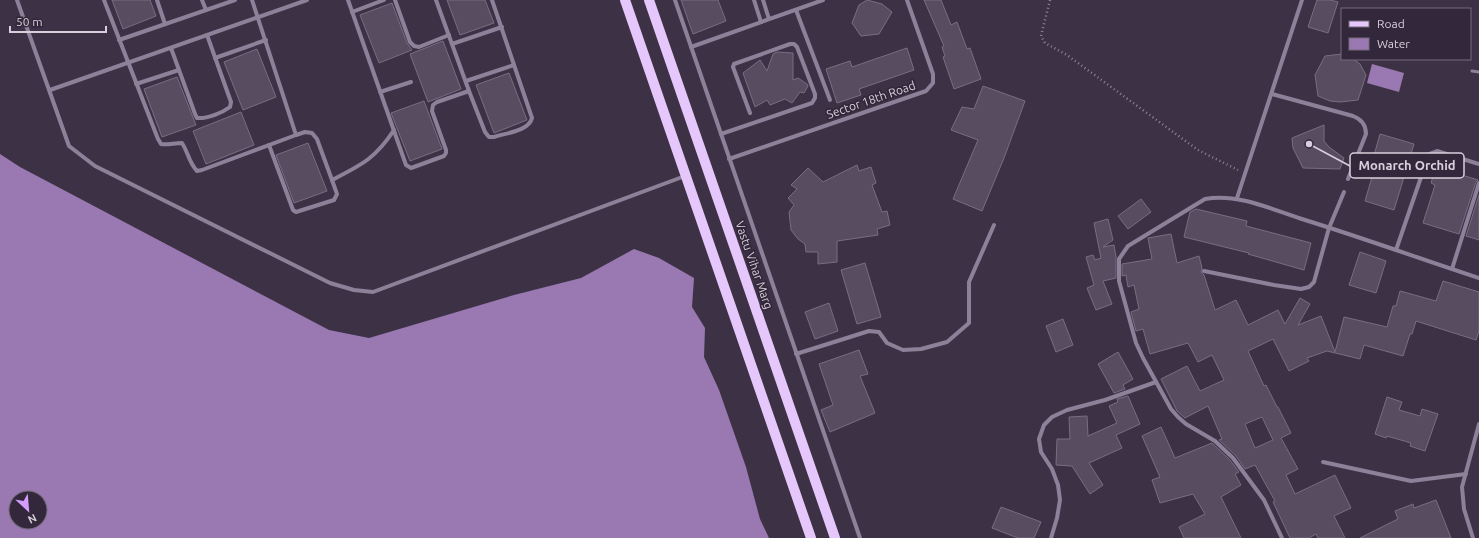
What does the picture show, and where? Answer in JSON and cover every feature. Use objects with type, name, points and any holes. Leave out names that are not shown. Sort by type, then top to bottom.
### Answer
[{"type":"main road","points":[[625,0],[811,538]]},
{"type":"main road","name":"Vastu Vihar Marg","points":[[649,0],[835,538]]},
{"type":"street","points":[[17,0],[69,146],[95,166],[330,284],[354,290],[373,292],[686,176]]},
{"type":"street","points":[[104,0],[161,144],[166,145],[182,143],[186,149],[192,167],[197,170],[202,170],[269,145],[296,135],[306,132],[312,133],[317,138],[337,194],[334,200],[296,212],[293,210],[269,145]]},
{"type":"street","points":[[157,0],[165,24]]},
{"type":"street","points":[[202,0],[206,10]]},
{"type":"street","points":[[119,40],[235,0]]},
{"type":"street","points":[[252,0],[296,135]]},
{"type":"street","points":[[50,90],[307,0]]},
{"type":"street","points":[[348,0],[406,165],[408,167],[411,168],[444,156],[446,150],[432,111],[433,105],[437,102],[469,91]]},
{"type":"street","points":[[352,12],[384,0]]},
{"type":"street","points":[[395,0],[410,42],[414,46],[419,47],[449,35]]},
{"type":"street","points":[[436,0],[485,132],[489,137],[494,137],[526,127],[531,123],[532,118],[492,0]]},
{"type":"street","points":[[675,0],[860,538]]},
{"type":"street","points":[[754,0],[761,22]]},
{"type":"street","points":[[763,0],[769,19]]},
{"type":"street","points":[[691,47],[823,0]]},
{"type":"street","name":"Sector 18th Road","points":[[729,159],[926,92],[933,83],[933,74],[907,0]]},
{"type":"street","points":[[1238,198],[1302,0]]},
{"type":"street","points":[[796,10],[830,100]]},
{"type":"street","points":[[452,44],[502,27]]},
{"type":"street","points":[[171,48],[197,118],[203,119],[226,110],[230,107],[231,102],[207,35]]},
{"type":"street","points":[[215,58],[266,40]]},
{"type":"street","points":[[721,134],[812,103],[815,94],[797,47],[794,44],[790,44],[734,64],[734,71],[750,113]]},
{"type":"street","points":[[466,81],[514,65]]},
{"type":"street","points":[[136,84],[179,70]]},
{"type":"street","points":[[380,92],[411,82]]},
{"type":"street","points":[[1272,94],[1359,118],[1366,128],[1366,134],[1348,179]]},
{"type":"street","points":[[332,180],[363,164],[384,145],[394,130]]},
{"type":"street","points":[[1396,250],[1429,154],[1437,151],[1479,164]]},
{"type":"street","points":[[1452,269],[1479,183]]},
{"type":"street","points":[[1204,270],[1288,287],[1301,289],[1309,287],[1314,282],[1329,228],[1344,192]]},
{"type":"street","points":[[1282,538],[1264,500],[1233,458],[1215,441],[1178,417],[1171,409],[1156,382],[1136,343],[1119,281],[1120,259],[1128,246],[1205,198],[1238,198],[1479,278]]},
{"type":"street","points":[[796,354],[869,331],[879,332],[887,343],[903,350],[921,349],[947,342],[969,323],[969,282],[994,225]]},
{"type":"street","points":[[1051,538],[1057,518],[1060,500],[1058,486],[1052,469],[1041,452],[1039,439],[1044,424],[1052,417],[1066,410],[1105,400],[1156,382]]},
{"type":"street","points":[[1473,538],[1464,509],[1462,487],[1479,424]]},
{"type":"street","points":[[1323,462],[1411,481],[1466,474]]},
{"type":"lane","points":[[1472,71],[1479,72]]},
{"type":"path","points":[[1050,0],[1041,36],[1045,42],[1067,55],[1198,150],[1246,174]]},
{"type":"water","points":[[1372,64],[1404,73],[1399,92],[1367,83]]},
{"type":"water","points":[[0,154],[20,167],[329,330],[369,338],[514,295],[581,278],[634,249],[659,258],[694,278],[692,307],[705,328],[704,357],[719,390],[746,467],[760,519],[769,538],[0,538]]},
{"type":"building","points":[[112,0],[150,0],[156,16],[123,29]]},
{"type":"building","points":[[447,0],[485,0],[494,23],[460,35]]},
{"type":"building","points":[[681,0],[718,0],[726,21],[693,34]]},
{"type":"building","points":[[867,0],[882,4],[892,12],[879,34],[861,36],[852,23],[859,5]]},
{"type":"building","points":[[924,0],[941,0],[951,25],[957,22],[967,49],[970,48],[981,79],[954,89],[943,57],[945,56],[942,47],[944,46]]},
{"type":"building","points":[[1317,0],[1330,0],[1338,2],[1328,33],[1308,27]]},
{"type":"building","points":[[392,3],[407,43],[412,50],[379,63],[360,15]]},
{"type":"building","points":[[443,41],[461,89],[428,102],[410,54]]},
{"type":"building","points":[[907,48],[914,70],[859,89],[861,95],[837,103],[826,69],[850,61],[852,67]]},
{"type":"building","points":[[257,49],[276,97],[243,110],[224,62]]},
{"type":"building","points":[[777,52],[793,53],[793,80],[798,78],[808,86],[804,93],[800,92],[792,103],[785,99],[770,105],[767,100],[755,107],[743,73],[760,60],[767,71],[773,54]]},
{"type":"building","points":[[1341,54],[1341,60],[1354,60],[1360,64],[1366,75],[1358,100],[1340,102],[1330,101],[1318,96],[1315,75],[1325,56]]},
{"type":"building","points":[[509,73],[527,120],[494,133],[476,85]]},
{"type":"building","points":[[177,77],[196,125],[162,137],[144,89]]},
{"type":"building","points":[[983,86],[1025,101],[982,211],[953,199],[978,140],[951,130],[962,107],[974,109]]},
{"type":"building","points":[[424,101],[442,149],[410,161],[391,113]]},
{"type":"building","points":[[241,112],[254,145],[206,164],[193,131]]},
{"type":"building","points":[[1324,125],[1324,141],[1329,147],[1344,158],[1340,169],[1303,168],[1293,148],[1292,138]]},
{"type":"building","points":[[1380,134],[1414,144],[1394,210],[1365,201],[1377,160],[1373,159]]},
{"type":"building","points":[[308,143],[327,191],[294,203],[276,155]]},
{"type":"building","points":[[857,165],[859,171],[871,167],[876,183],[872,185],[882,212],[887,211],[890,225],[877,229],[878,235],[837,241],[837,262],[818,264],[818,252],[806,252],[805,244],[798,239],[791,230],[789,212],[794,205],[788,198],[797,189],[791,185],[808,168],[823,182]]},
{"type":"building","points":[[1436,167],[1478,180],[1476,182],[1459,234],[1423,223],[1435,185],[1431,183]]},
{"type":"building","points":[[1479,195],[1479,240],[1466,236]]},
{"type":"building","points":[[1141,199],[1151,212],[1128,229],[1118,216]]},
{"type":"building","points":[[1196,209],[1247,221],[1246,226],[1311,243],[1304,270],[1248,254],[1249,253],[1184,237],[1190,212]]},
{"type":"building","points":[[1108,219],[1113,240],[1103,247],[1114,245],[1116,257],[1116,278],[1103,281],[1112,304],[1096,310],[1087,288],[1094,285],[1086,257],[1093,255],[1095,260],[1101,258],[1094,223]]},
{"type":"building","points":[[1171,234],[1177,263],[1199,256],[1202,268],[1201,272],[1204,275],[1215,310],[1236,300],[1248,325],[1278,310],[1285,324],[1300,298],[1310,304],[1298,325],[1321,316],[1335,352],[1344,317],[1387,327],[1393,306],[1396,306],[1400,291],[1436,301],[1443,281],[1479,292],[1479,331],[1476,340],[1416,321],[1403,356],[1364,345],[1360,359],[1327,351],[1307,358],[1309,361],[1289,371],[1273,339],[1248,351],[1264,386],[1266,385],[1291,433],[1281,438],[1298,469],[1286,475],[1295,494],[1335,475],[1351,508],[1334,516],[1345,538],[1318,538],[1316,534],[1309,538],[1290,538],[1273,502],[1275,501],[1255,465],[1245,469],[1236,456],[1219,440],[1222,439],[1208,406],[1185,418],[1177,411],[1161,379],[1187,366],[1200,391],[1224,380],[1212,355],[1198,362],[1188,343],[1150,354],[1143,329],[1136,331],[1131,312],[1139,309],[1134,285],[1128,287],[1126,275],[1122,276],[1122,264],[1152,259],[1148,238]],"holes":[[[1262,417],[1273,440],[1255,448],[1245,424]]]},
{"type":"building","points":[[1360,252],[1386,261],[1376,293],[1349,285]]},
{"type":"building","points":[[865,263],[881,317],[857,324],[841,270]]},
{"type":"building","points":[[829,303],[838,331],[815,339],[805,312]]},
{"type":"building","points":[[1063,319],[1073,345],[1056,352],[1046,326]]},
{"type":"building","points":[[859,350],[868,374],[860,376],[875,413],[830,432],[821,410],[833,405],[819,364]]},
{"type":"building","points":[[1118,352],[1133,379],[1123,385],[1125,389],[1114,393],[1098,364]]},
{"type":"building","points":[[1128,396],[1140,424],[1116,435],[1122,448],[1089,463],[1103,485],[1090,494],[1072,466],[1056,465],[1057,439],[1070,439],[1069,417],[1087,416],[1088,436],[1117,423],[1109,406],[1118,402],[1117,399]]},
{"type":"building","points":[[1387,397],[1402,402],[1399,410],[1420,416],[1422,409],[1438,414],[1425,451],[1410,446],[1411,443],[1387,436],[1386,438],[1375,434]]},
{"type":"building","points":[[1161,427],[1175,458],[1212,443],[1230,460],[1239,472],[1235,474],[1241,485],[1221,497],[1241,538],[1184,538],[1179,527],[1205,514],[1193,494],[1160,503],[1152,480],[1160,477],[1142,436]]},
{"type":"building","points":[[1436,500],[1451,538],[1360,538],[1398,519],[1395,511],[1413,504],[1414,508]]},
{"type":"building","points":[[1001,507],[1041,522],[1034,538],[1018,538],[992,528]]},
{"type":"place","name":"Monarch Orchid","points":[[1309,144]]}]
